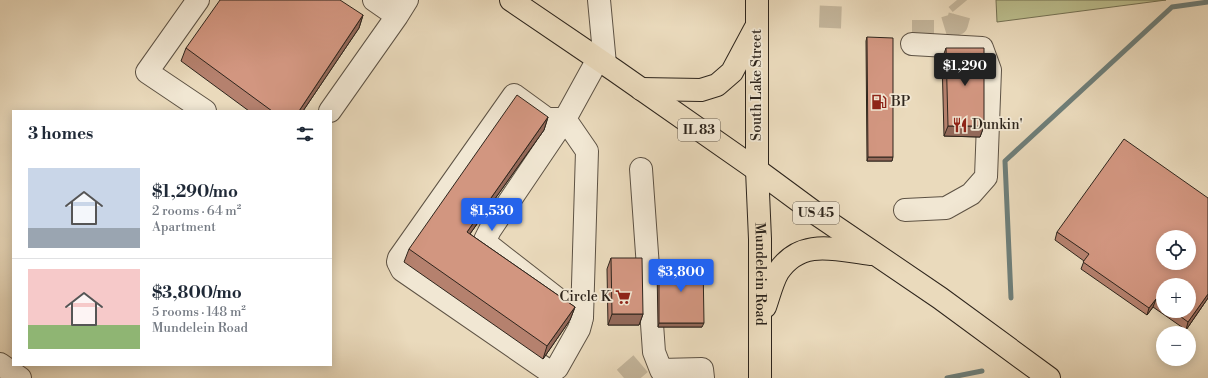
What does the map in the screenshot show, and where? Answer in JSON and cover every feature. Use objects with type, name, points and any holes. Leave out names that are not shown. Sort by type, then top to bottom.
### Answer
[{"type":"main road","name":"IL 83","points":[[511,0],[758,170]]},
{"type":"main road","name":"South Lake Street","points":[[757,0],[758,170]]},
{"type":"main road","points":[[642,89],[701,90],[717,85],[732,72],[757,26]]},
{"type":"main road","name":"US 45","points":[[758,170],[818,215],[940,298],[1049,378]]},
{"type":"main road","name":"Mundelein Road","points":[[758,170],[760,239],[760,378]]},
{"type":"main road","points":[[760,322],[778,273],[792,256],[812,248],[834,249],[877,255]]},
{"type":"street","points":[[198,0],[147,72],[204,110]]},
{"type":"street","points":[[331,110],[402,8],[374,0]]},
{"type":"street","points":[[582,318],[487,244],[485,240],[490,230],[565,119],[601,61],[599,0]]},
{"type":"street","points":[[905,210],[946,208],[971,194],[986,177],[988,138],[990,70],[982,48],[912,44]]},
{"type":"street","points":[[514,95],[547,120],[565,119],[587,151],[582,318],[579,329],[557,368],[552,371],[547,370],[402,270],[398,262],[399,258],[514,95]]},
{"type":"street","points":[[641,168],[654,352],[661,370],[702,369],[703,378]]},
{"type":"street","points":[[0,364],[20,378]]},
{"type":"green space","points":[[996,0],[1166,0],[997,22]]},
{"type":"building","points":[[220,0],[340,0],[363,15],[300,110],[271,110],[186,48]]},
{"type":"building","name":"BP","points":[[867,37],[893,38],[893,157],[868,157]]},
{"type":"building","points":[[946,48],[984,48],[984,126],[948,126]]},
{"type":"building","points":[[517,95],[548,117],[467,232],[575,307],[547,346],[409,249]]},
{"type":"building","points":[[1124,139],[1208,198],[1208,294],[1196,311],[1196,278],[1156,278],[1156,299],[1149,308],[1083,262],[1089,254],[1057,232]]},
{"type":"building","points":[[611,258],[642,258],[643,314],[612,314]]},
{"type":"building","points":[[703,262],[704,323],[659,323],[659,263]]},
{"type":"building","points":[[1183,318],[1191,318],[1188,322]]},
{"type":"waterway","points":[[1011,298],[1005,161],[1172,7],[1208,2]]},
{"type":"waterway","points":[[947,378],[982,371]]},
{"type":"tunnel","points":[[830,28],[831,0]]},
{"type":"tunnel","points":[[912,31],[934,31],[957,24],[962,6],[957,0]]},
{"type":"tunnel","points":[[624,378],[654,352]]},
{"type":"place","name":"BP","points":[[879,102]]},
{"type":"place","name":"Dunkin'","points":[[960,125]]},
{"type":"place","name":"Circle K","points":[[623,297]]}]
